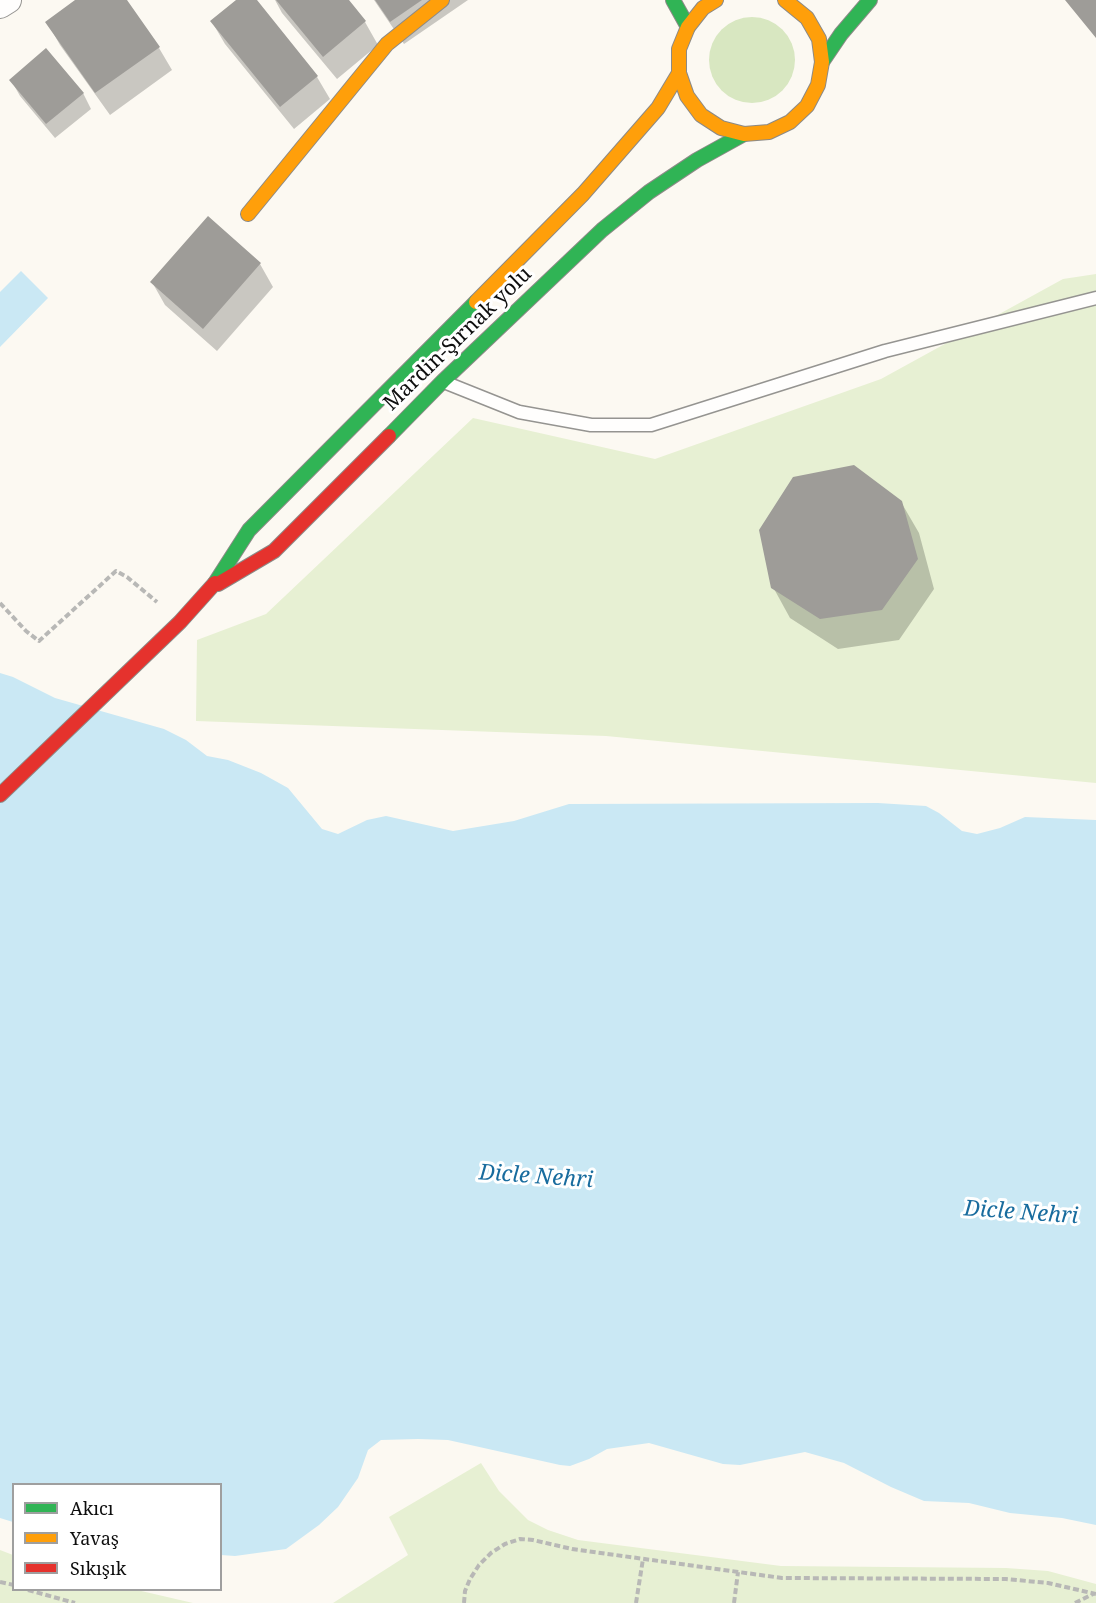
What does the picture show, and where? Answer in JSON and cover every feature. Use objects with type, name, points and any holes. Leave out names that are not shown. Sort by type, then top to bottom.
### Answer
[{"type":"main road","points":[[248,214],[387,44],[442,0]]},
{"type":"main road","points":[[673,0],[688,27]]},
{"type":"main road","points":[[716,0],[703,8],[688,27],[679,49],[679,73],[687,96],[701,115],[721,128],[744,134],[769,132],[790,122],[807,106],[818,85],[822,62],[819,39],[807,18],[785,0]]},
{"type":"main road","points":[[822,62],[830,48],[870,0]]},
{"type":"main road","name":"Mardin-Şırnak yolu","points":[[0,795],[180,622],[212,588],[249,530],[583,194],[657,108],[679,73]]},
{"type":"main road","name":"Mardin-Şırnak yolu","points":[[212,588],[274,551],[443,381],[610,224],[649,192],[697,160],[744,134]]},
{"type":"street","points":[[0,5],[8,0]]},
{"type":"lane","points":[[443,381],[519,412],[591,425],[651,425],[885,351],[1096,298]]},
{"type":"path","points":[[0,603],[26,631],[39,641],[116,572],[127,576],[180,622]]},
{"type":"path","points":[[464,1603],[470,1578],[479,1565],[498,1548],[520,1539],[782,1578],[1006,1580],[1048,1583],[1095,1594]]},
{"type":"path","points":[[636,1603],[643,1559]]},
{"type":"path","points":[[734,1603],[738,1572]]},
{"type":"path","points":[[32,1591],[75,1603]]},
{"type":"path","points":[[1075,1603],[1095,1594]]},
{"type":"green space","points":[[752,17],[768,21],[782,30],[791,44],[795,60],[791,76],[782,90],[768,99],[752,103],[736,99],[722,90],[713,76],[709,60],[713,44],[722,30],[736,21]]},
{"type":"green space","points":[[1096,274],[1096,783],[606,736],[196,721],[197,640],[266,614],[473,418],[655,459],[881,379],[1063,279]]},
{"type":"green space","points":[[481,1463],[499,1491],[528,1520],[548,1530],[578,1540],[781,1566],[1006,1568],[1048,1571],[1096,1584],[1096,1603],[333,1603],[408,1555],[389,1517]]},
{"type":"green space","points":[[0,1550],[12,1555],[12,1591],[141,1591],[193,1603],[0,1603]]},
{"type":"water","points":[[21,271],[48,298],[0,347],[0,292]]},
{"type":"water","name":"Dicle Nehri","points":[[0,673],[55,698],[164,729],[186,740],[207,756],[228,760],[261,773],[288,788],[322,829],[338,834],[367,820],[386,816],[453,831],[514,821],[569,804],[878,803],[926,806],[962,831],[977,834],[1000,828],[1025,817],[1096,820],[1096,1525],[1062,1518],[1010,1513],[969,1503],[924,1501],[844,1463],[805,1452],[740,1465],[723,1464],[649,1443],[607,1449],[570,1466],[448,1440],[418,1439],[381,1440],[368,1450],[358,1478],[338,1507],[319,1525],[286,1549],[235,1556],[222,1555],[222,1483],[12,1483],[12,1522],[0,1518]]},
{"type":"building","points":[[75,0],[127,0],[160,47],[95,93],[45,22]]},
{"type":"building","points":[[236,0],[257,0],[318,76],[280,107],[210,21]]},
{"type":"building","points":[[276,0],[349,0],[366,21],[323,57]]},
{"type":"building","points":[[375,0],[422,0],[390,22]]},
{"type":"building","points":[[1065,0],[1096,0],[1096,38]]},
{"type":"building","points":[[46,48],[84,93],[46,124],[9,80]]},
{"type":"building","points":[[208,216],[261,263],[203,329],[150,282]]},
{"type":"building","points":[[854,465],[902,501],[918,559],[882,610],[820,619],[771,588],[759,530],[793,477]]},
{"type":"traffic: fast","points":[[673,0],[688,27]]},
{"type":"traffic: fast","points":[[822,62],[841,34],[870,0]]},
{"type":"traffic: fast","points":[[389,436],[443,381],[602,230],[649,192],[697,160],[744,134]]},
{"type":"traffic: fast","points":[[215,583],[249,530],[476,302]]},
{"type":"traffic: slow","points":[[248,214],[387,44],[442,0]]},
{"type":"traffic: slow","points":[[716,0],[703,8],[688,27],[679,49],[679,73],[687,96],[701,115],[721,128],[744,134],[769,132],[790,122],[807,106],[818,85],[822,62],[819,39],[807,18],[785,0]]},
{"type":"traffic: slow","points":[[476,302],[583,194],[658,108],[679,73]]},
{"type":"traffic: jam","points":[[218,584],[274,551],[389,436]]},
{"type":"traffic: jam","points":[[0,795],[180,622],[215,583]]}]
